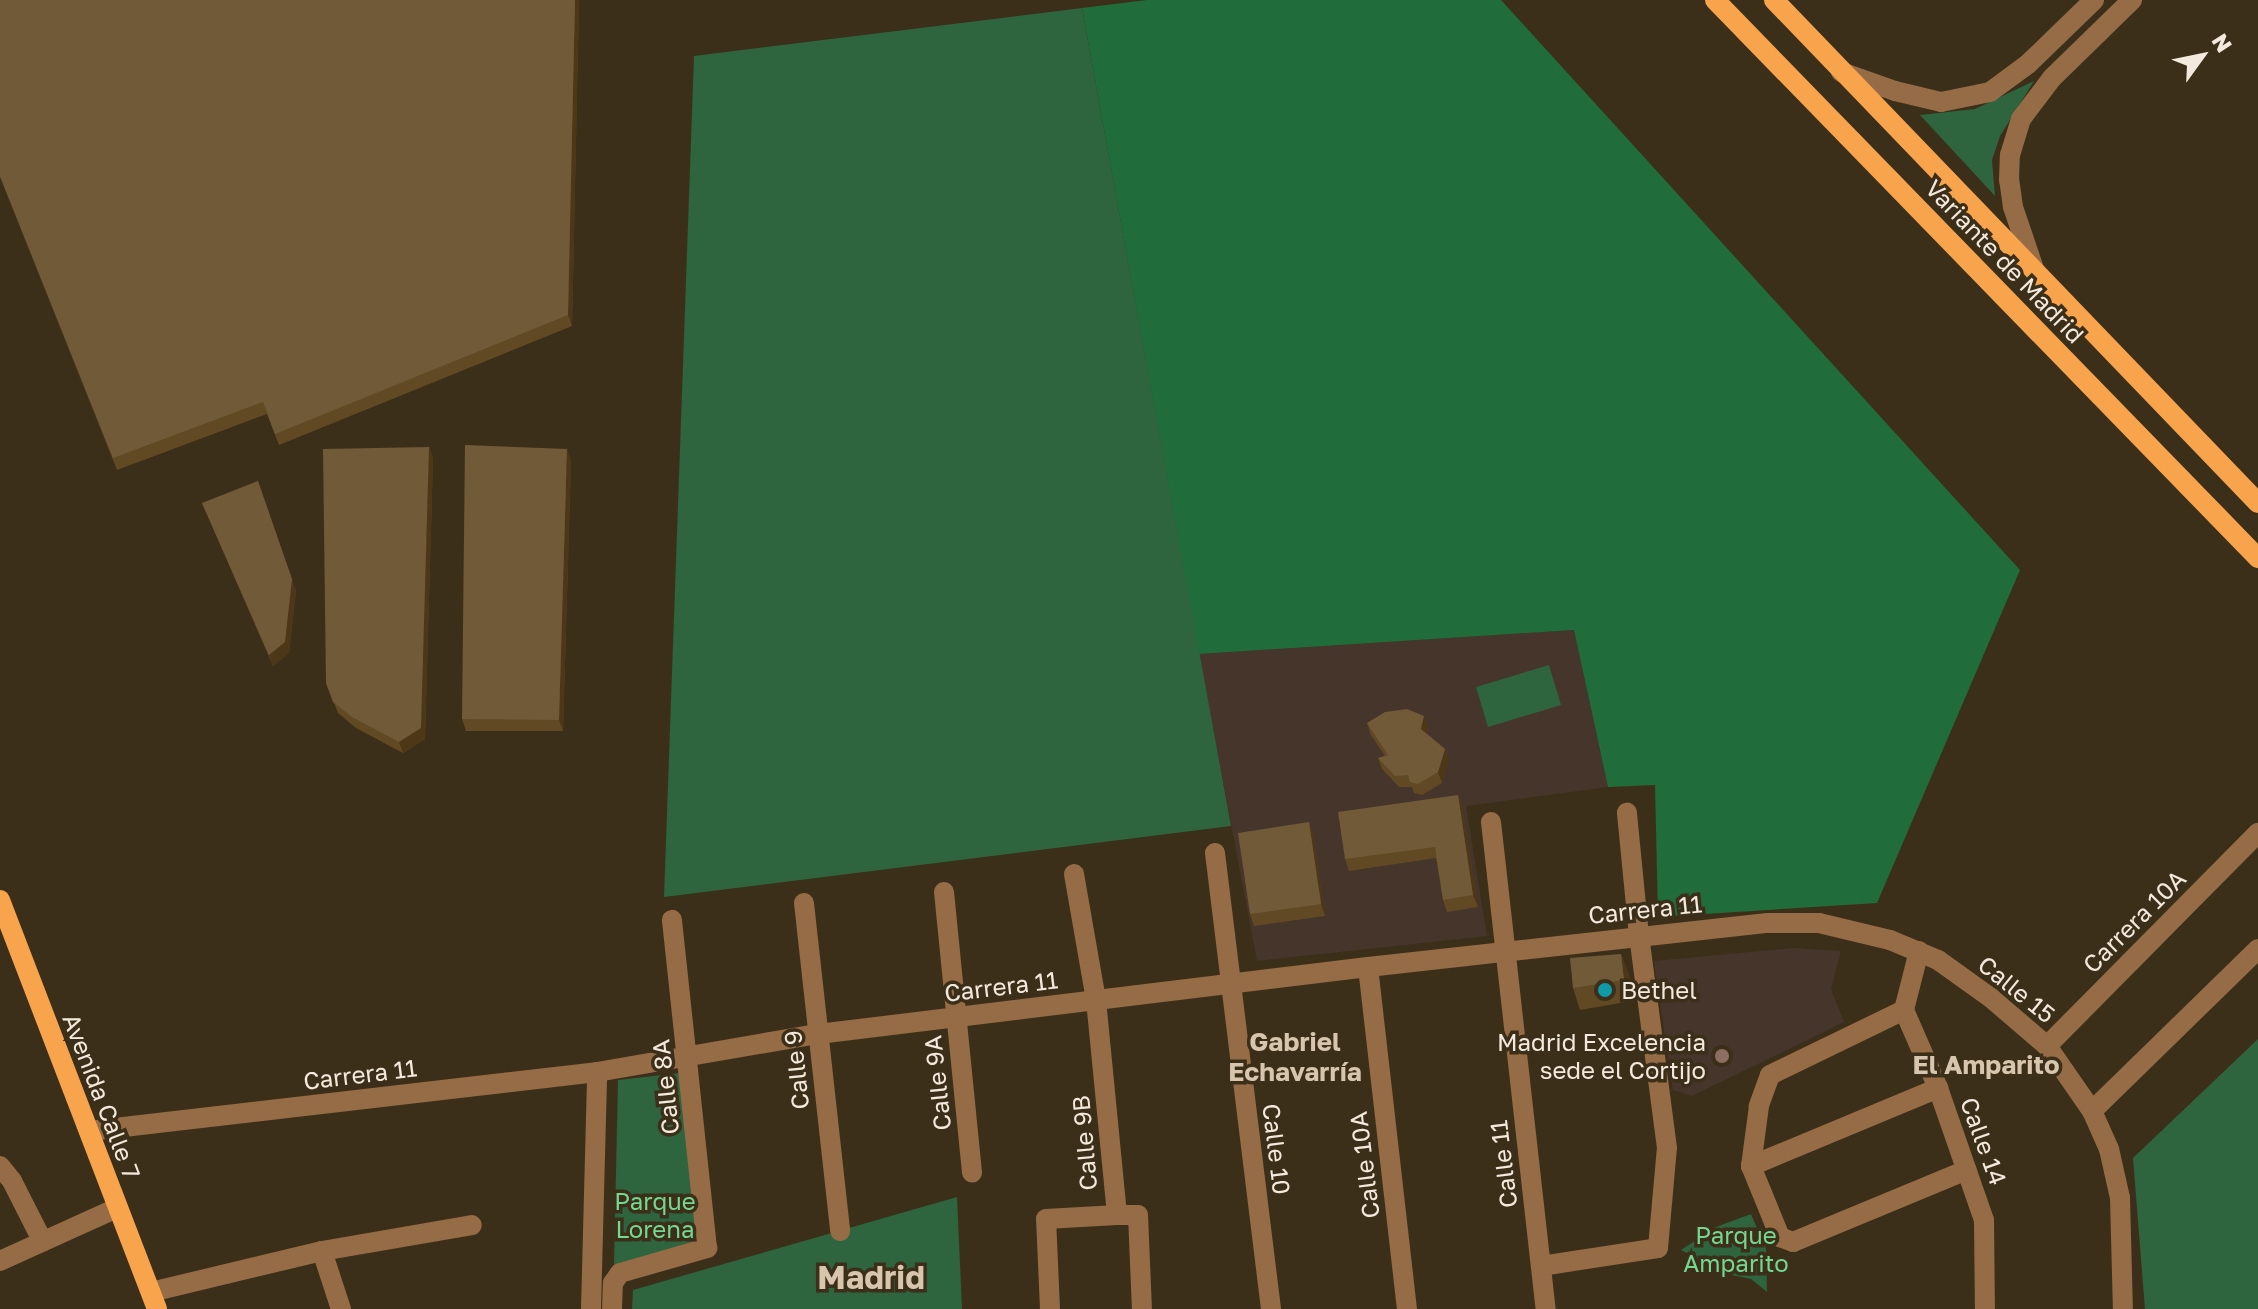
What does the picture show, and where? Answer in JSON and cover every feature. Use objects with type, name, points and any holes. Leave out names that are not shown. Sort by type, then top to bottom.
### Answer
[{"type":"main road","name":"Variante de Madrid","points":[[1715,0],[2258,558]]},
{"type":"main road","name":"Variante de Madrid","points":[[1774,0],[2258,503]]},
{"type":"main road","name":"Avenida Calle 7","points":[[0,900],[154,1301]]},
{"type":"street","points":[[1841,72],[1941,102],[1990,92],[2028,64],[2094,0]]},
{"type":"street","points":[[2035,272],[2013,207],[2009,180],[2010,155],[2021,119],[2052,78],[2132,0]]},
{"type":"street","points":[[1541,1266],[1658,1248],[1667,1148],[1639,936],[1627,813]]},
{"type":"street","name":"Calle 11","points":[[1491,822],[1546,1309]]},
{"type":"street","name":"Carrera 10A","points":[[2047,1046],[2258,833]]},
{"type":"street","name":"Calle 10","points":[[1215,853],[1271,1309]]},
{"type":"street","name":"Calle 9B","points":[[1074,874],[1096,1000],[1117,1215],[1138,1215],[1142,1309]]},
{"type":"street","name":"Calle 9A","points":[[944,892],[972,1173]]},
{"type":"street","name":"Calle 9","points":[[804,903],[840,1231]]},
{"type":"street","name":"Calle 8A","points":[[612,1309],[613,1283],[620,1273],[707,1248],[672,920]]},
{"type":"street","name":"Carrera 11","points":[[89,1131],[597,1072],[629,1064],[689,1058],[818,1034],[1504,951],[1768,923],[1819,923],[1890,940],[1919,951]]},
{"type":"street","points":[[2092,1111],[2258,949]]},
{"type":"street","points":[[1919,951],[1904,1010],[1770,1075],[1756,1117],[1751,1166],[1780,1237],[1793,1242],[1967,1170]]},
{"type":"street","name":"Calle 15","points":[[1919,951],[1991,998],[2047,1046],[2092,1111],[2109,1149],[2120,1198],[2123,1309]]},
{"type":"street","name":"Calle 10A","points":[[1368,967],[1407,1309]]},
{"type":"street","name":"Calle 14","points":[[1904,1010],[1938,1088],[1984,1220],[1985,1309]]},
{"type":"street","points":[[591,1309],[597,1072]]},
{"type":"street","points":[[1751,1166],[1938,1088]]},
{"type":"street","points":[[0,1166],[12,1181],[43,1242]]},
{"type":"street","points":[[0,1261],[117,1208]]},
{"type":"street","points":[[1050,1309],[1046,1219],[1117,1215]]},
{"type":"street","points":[[154,1301],[322,1251],[472,1225]]},
{"type":"street","points":[[322,1251],[341,1309]]},
{"type":"shaded area","points":[[1574,630],[1608,787],[1466,806],[1487,936],[1257,961],[1199,654]]},
{"type":"shaded area","name":"Madrid Excelencia sede el Cortijo","points":[[1793,948],[1841,951],[1831,989],[1844,1022],[1692,1096],[1673,1090],[1654,961]]},
{"type":"green space","points":[[1147,0],[1501,0],[2020,570],[1877,903],[1658,917],[1655,785],[1608,787],[1574,630],[1199,654],[1082,8]]},
{"type":"green space","points":[[1082,8],[1231,826],[664,897],[694,56]]},
{"type":"green space","points":[[2034,81],[2000,136],[1992,160],[1995,196],[1920,115],[1975,109]]},
{"type":"green space","points":[[1549,665],[1561,705],[1488,727],[1476,687]]},
{"type":"green space","points":[[2258,1039],[2258,1309],[2145,1309],[2133,1158]]},
{"type":"green space","name":"Parque Lorena","points":[[680,1073],[699,1249],[614,1265],[618,1080]]},
{"type":"green space","points":[[957,1197],[962,1309],[632,1309],[633,1290]]},
{"type":"green space","name":"Parque Amparito","points":[[1751,1214],[1766,1249],[1767,1292],[1751,1279],[1727,1274],[1681,1250],[1716,1227]]},
{"type":"building","points":[[0,0],[575,0],[568,315],[275,434],[263,402],[113,458],[0,176]]},
{"type":"building","points":[[465,445],[567,449],[559,720],[462,719]]},
{"type":"building","points":[[429,447],[421,728],[399,742],[352,717],[333,702],[326,683],[323,449]]},
{"type":"building","points":[[258,481],[292,579],[285,642],[269,655],[202,503]]},
{"type":"building","points":[[1407,709],[1424,716],[1421,729],[1445,749],[1438,772],[1418,784],[1410,782],[1408,775],[1395,776],[1378,758],[1388,755],[1367,723],[1385,712]]},
{"type":"building","points":[[1458,795],[1473,895],[1443,900],[1435,847],[1345,859],[1338,812]]},
{"type":"building","points":[[1309,822],[1321,904],[1250,914],[1238,833]]},
{"type":"building","points":[[1621,954],[1624,980],[1573,988],[1570,958]]},
{"type":"place","name":"Bethel","points":[[1605,990]]},
{"type":"place","name":"Madrid Excelencia sede el Cortijo","points":[[1722,1056]]},
{"type":"district","name":"Gabriel Echavarría","points":[[1295,1057]]},
{"type":"district","name":"El Amparito","points":[[1986,1065]]},
{"type":"district","name":"Madrid","points":[[871,1277]]}]
